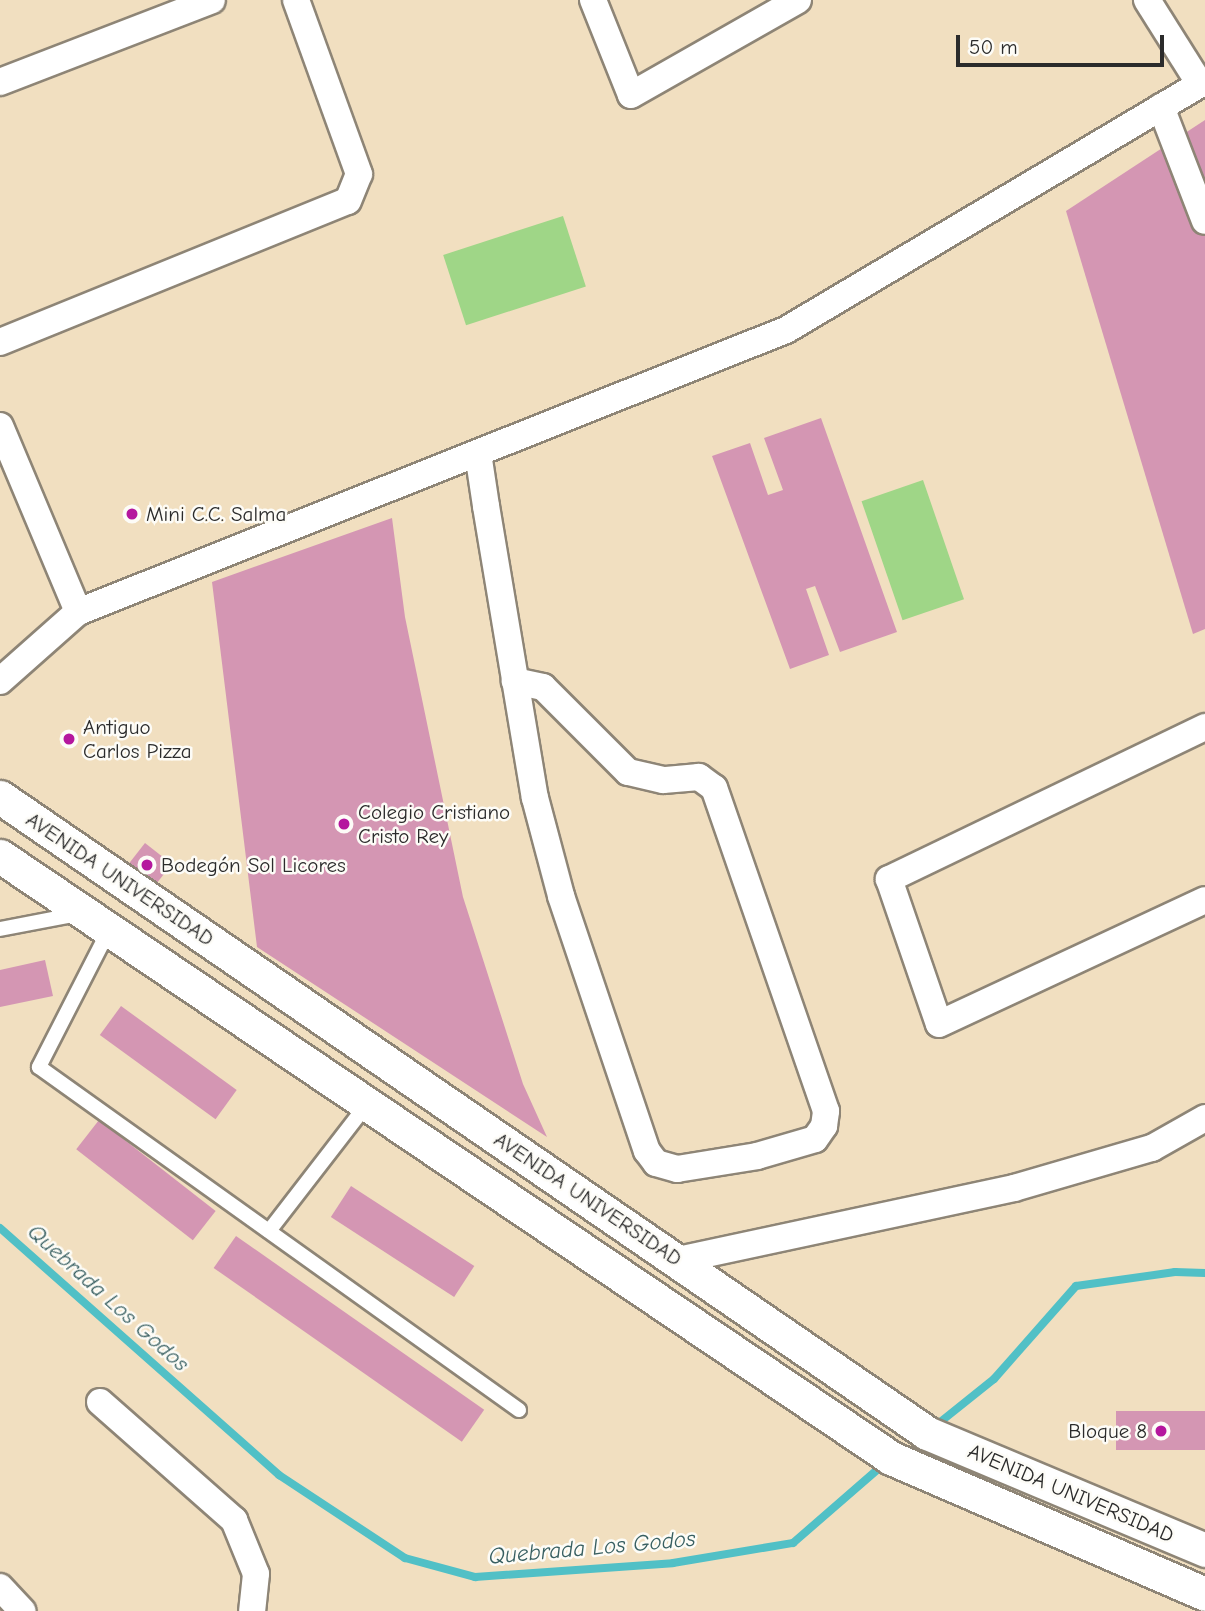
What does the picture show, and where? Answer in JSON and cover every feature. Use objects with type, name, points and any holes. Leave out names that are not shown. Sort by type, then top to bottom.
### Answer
[{"type":"street","points":[[0,82],[212,0]]},
{"type":"street","points":[[0,342],[348,201],[359,174],[296,0]]},
{"type":"street","points":[[593,0],[631,95],[798,0]]},
{"type":"street","points":[[0,681],[78,612],[786,330],[1203,83],[1147,0]]},
{"type":"street","points":[[1161,107],[1205,221]]},
{"type":"street","points":[[0,426],[78,612]]},
{"type":"street","points":[[478,453],[515,681],[535,798],[561,897],[651,1158],[663,1168],[677,1169],[757,1156],[815,1139],[824,1126],[826,1111],[714,788],[698,777],[651,779],[628,772],[543,687],[515,681]]},
{"type":"street","points":[[1205,727],[889,878],[939,1024],[1205,900]]},
{"type":"street","name":"AVENIDA UNIVERSIDAD","points":[[0,797],[928,1433],[1205,1550]]},
{"type":"street","name":"AVENIDA UNIVERSIDAD","points":[[0,856],[891,1458],[1205,1594]]},
{"type":"street","points":[[678,1260],[1014,1188],[1152,1148],[1205,1118]]},
{"type":"street","points":[[100,1402],[234,1520],[256,1574],[252,1611]]},
{"type":"street","points":[[1,1586],[22,1611]]},
{"type":"lane","points":[[0,929],[96,921],[39,1067],[519,1410]]},
{"type":"lane","points":[[269,1231],[367,1104]]},
{"type":"green space","points":[[563,216],[586,286],[466,325],[443,255]]},
{"type":"green space","points":[[923,480],[964,599],[903,620],[862,501]]},
{"type":"building","points":[[1205,120],[1205,629],[1193,634],[1066,211]]},
{"type":"building","points":[[821,418],[897,632],[840,652],[815,586],[806,589],[829,655],[790,669],[712,456],[750,443],[768,495],[783,490],[764,438]]},
{"type":"building","name":"Colegio Cristiano Cristo Rey","points":[[392,518],[405,617],[463,897],[523,1084],[547,1137],[257,947],[212,582]]},
{"type":"building","points":[[145,843],[172,864],[155,885],[128,864]]},
{"type":"building","points":[[45,960],[53,996],[0,1007],[0,970]]},
{"type":"building","points":[[121,1006],[237,1090],[216,1119],[100,1035]]},
{"type":"building","points":[[99,1120],[216,1211],[193,1240],[76,1149]]},
{"type":"building","points":[[351,1186],[474,1266],[454,1297],[331,1217]]},
{"type":"building","points":[[236,1236],[484,1410],[462,1442],[214,1268]]},
{"type":"building","name":"Bloque 8","points":[[1116,1411],[1205,1411],[1205,1450],[1116,1450]]},
{"type":"waterway","name":"Quebrada Los Godos","points":[[0,1228],[279,1475],[405,1558],[475,1577],[673,1563],[793,1543],[884,1464]]},
{"type":"waterway","name":"Quebrada Los Godos","points":[[934,1427],[994,1379],[1076,1286],[1175,1272],[1205,1273]]},
{"type":"place","name":"Mini C.C. Salma","points":[[132,514]]},
{"type":"place","name":"Antiguo Carlos Pizza","points":[[69,739]]},
{"type":"place","name":"Colegio Cristiano Cristo Rey","points":[[344,824]]},
{"type":"place","name":"Bodegón Sol Licores","points":[[147,865]]},
{"type":"place","name":"Bloque 8","points":[[1161,1431]]}]
